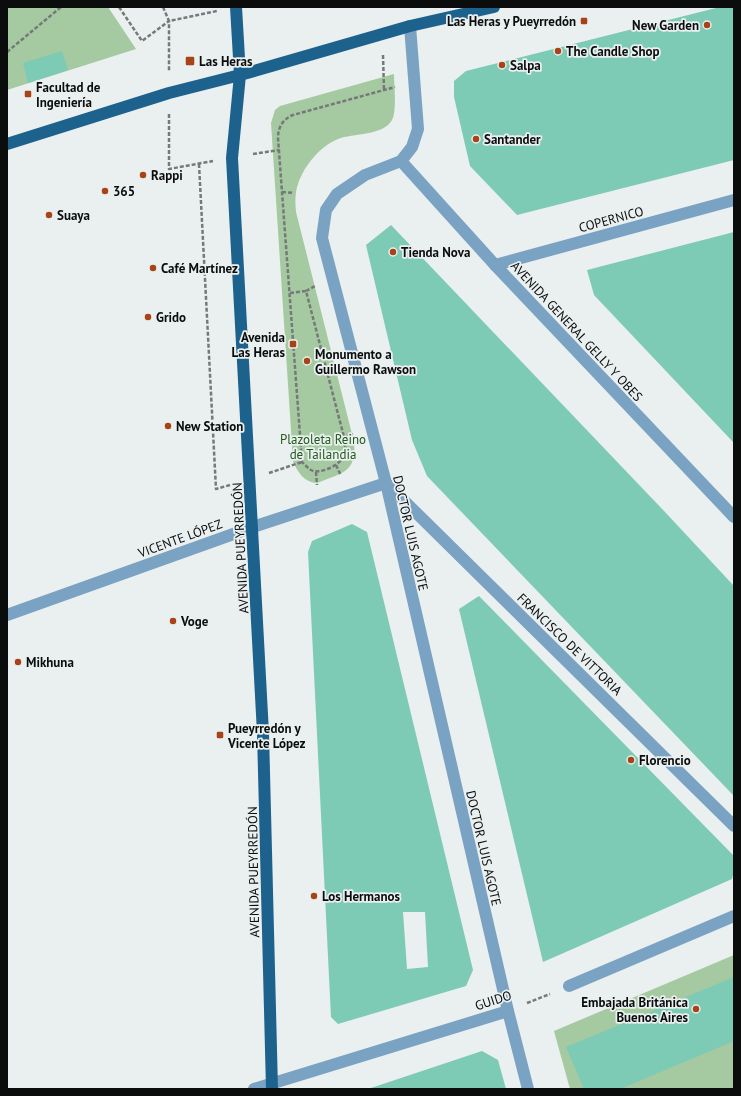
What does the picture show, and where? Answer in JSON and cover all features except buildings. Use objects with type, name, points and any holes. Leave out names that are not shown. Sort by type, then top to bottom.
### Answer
[{"type":"main road","name":"AVENIDA PUEYRREDÓN","points":[[236,7],[240,75],[232,158],[264,733],[272,1086]]},
{"type":"main road","points":[[7,144],[169,93],[240,75],[410,26],[494,7]]},
{"type":"street","points":[[401,161],[412,147],[418,129],[410,26]]},
{"type":"street","name":"AVENIDA GENERAL GELLY Y OBES","points":[[401,161],[495,265],[734,517]]},
{"type":"street","name":"DOCTOR LUIS AGOTE","points":[[401,161],[365,175],[337,194],[326,210],[322,238],[386,483],[508,1010],[528,1089]]},
{"type":"street","name":"COPERNICO","points":[[495,265],[734,200]]},
{"type":"street","name":"VICENTE LÓPEZ","points":[[7,615],[253,527],[386,483]]},
{"type":"street","name":"FRANCISCO DE VITTORIA","points":[[386,483],[734,826]]},
{"type":"street","points":[[569,986],[734,916]]},
{"type":"street","name":"GUIDO","points":[[254,1089],[272,1086],[508,1010]]},
{"type":"path","points":[[7,52],[62,7]]},
{"type":"path","points":[[163,7],[170,21],[219,10]]},
{"type":"path","points":[[199,164],[216,490]]},
{"type":"path","points":[[282,192],[294,193]]},
{"type":"path","name":"GUIDO","points":[[508,1010],[569,986]]},
{"type":"green space","points":[[7,7],[108,7],[136,49],[7,90]]},
{"type":"green space","name":"Plazoleta Reino de Tailandia","points":[[394,74],[394,116],[388,125],[375,131],[338,139],[325,146],[304,170],[296,190],[296,212],[354,442],[353,460],[346,470],[340,474],[317,483],[313,483],[302,476],[293,461],[271,123],[275,110],[280,106]]},
{"type":"green space","points":[[734,955],[734,1089],[570,1089],[554,1031]]},
{"type":"place","name":"Las Heras y Pueyrredón","points":[[584,21]]},
{"type":"place","name":"New Garden","points":[[707,25]]},
{"type":"place","name":"The Candle Shop","points":[[558,51]]},
{"type":"place","name":"Las Heras","points":[[190,61]]},
{"type":"place","name":"Salpa","points":[[502,65]]},
{"type":"place","name":"Facultad de Ingeniería","points":[[28,94]]},
{"type":"place","name":"Santander","points":[[476,139]]},
{"type":"place","name":"Rappi","points":[[143,175]]},
{"type":"place","name":"365","points":[[105,191]]},
{"type":"place","name":"Suaya","points":[[49,215]]},
{"type":"place","name":"Tienda Nova","points":[[393,252]]},
{"type":"place","name":"Café Martínez","points":[[153,268]]},
{"type":"place","name":"Grido","points":[[148,317]]},
{"type":"place","name":"Avenida Las Heras","points":[[293,344]]},
{"type":"place","name":"Monumento a Guillermo Rawson","points":[[307,361]]},
{"type":"place","name":"New Station","points":[[168,426]]},
{"type":"place","name":"Voge","points":[[173,621]]},
{"type":"place","name":"Mikhuna","points":[[18,662]]},
{"type":"place","name":"Pueyrredón y Vicente López","points":[[220,735]]},
{"type":"place","name":"Florencio","points":[[631,760]]},
{"type":"place","name":"Los Hermanos","points":[[314,896]]},
{"type":"place","name":"Embajada Británica Buenos Aires","points":[[696,1009]]}]
